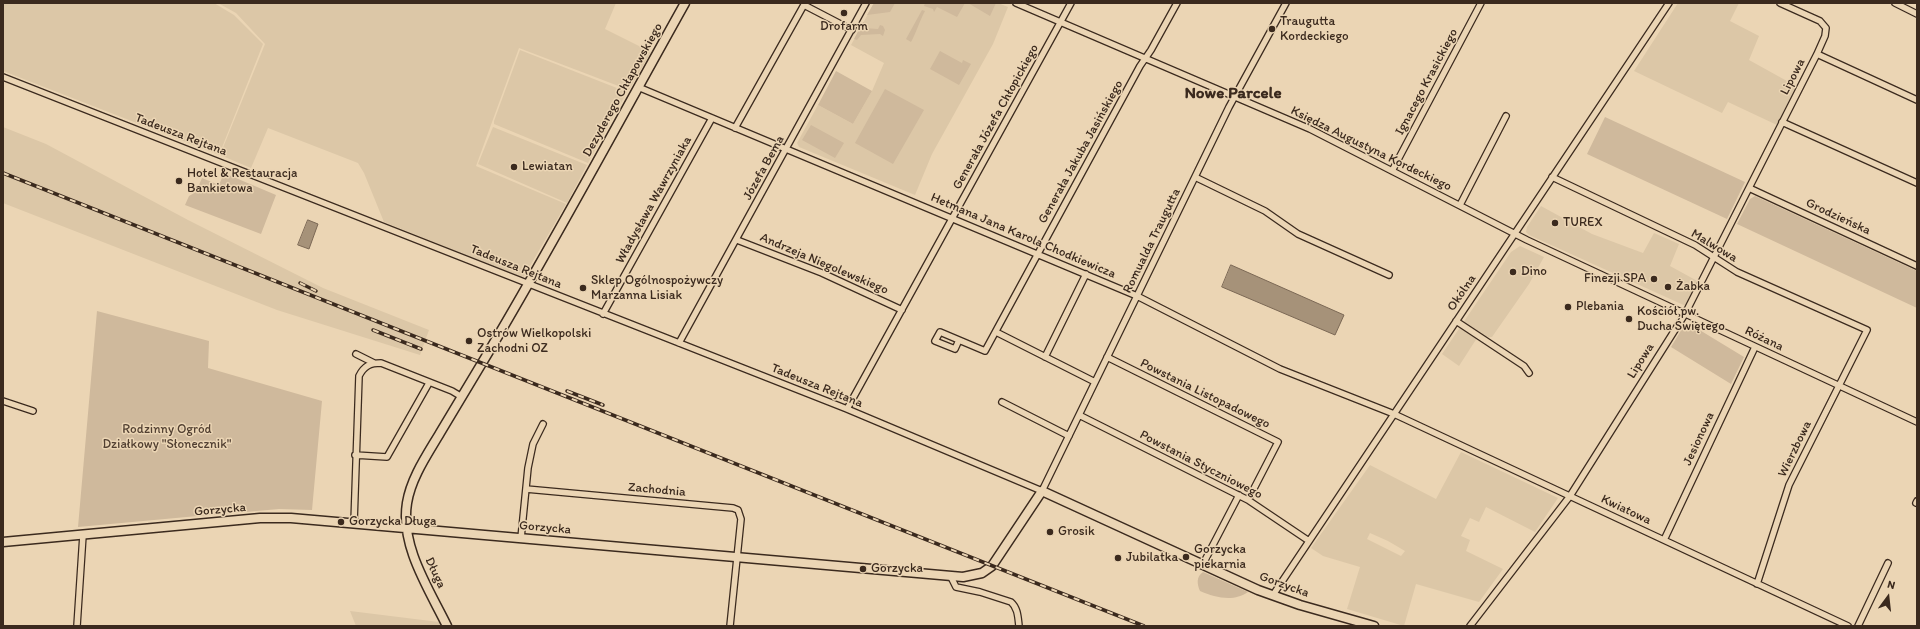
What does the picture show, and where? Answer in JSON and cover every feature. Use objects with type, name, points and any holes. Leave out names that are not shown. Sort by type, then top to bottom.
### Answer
[{"type":"street","name":"Dezyderego Chłapowskiego","points":[[406,528],[407,503],[411,485],[528,284],[685,3]]},
{"type":"street","name":"Józefa Bema","points":[[679,343],[787,150],[866,3]]},
{"type":"street","name":"Księdza Augustyna Kordeckiego","points":[[1016,3],[1310,129],[1514,234]]},
{"type":"street","name":"Generała Józefa Chłopickiego","points":[[847,410],[1071,3]]},
{"type":"street","name":"Generała Jakuba Jasińskiego","points":[[959,340],[985,351],[1145,58],[1177,3]]},
{"type":"street","name":"Romualda Traugutta","points":[[1042,490],[1235,97],[1286,3]]},
{"type":"street","name":"Ignacego Krasickiego","points":[[1392,171],[1481,3]]},
{"type":"street","name":"Okólna","points":[[1273,595],[1669,3]]},
{"type":"street","name":"Lipowa","points":[[1470,626],[1570,496],[1684,314],[1817,54],[1825,36],[1826,28],[1820,21],[1780,3]]},
{"type":"street","points":[[1895,3],[1917,14]]},
{"type":"street","points":[[735,128],[805,4],[852,30]]},
{"type":"street","points":[[1817,54],[1917,100]]},
{"type":"street","name":"Tadeusza Rejtana","points":[[3,77],[679,343],[1042,490]]},
{"type":"street","name":"Hetmana Jana Karola Chodkiewicza","points":[[638,87],[1137,296],[1280,369],[1394,414]]},
{"type":"street","points":[[1460,205],[1506,116]]},
{"type":"street","name":"Władysława Wawrzyniaka","points":[[603,314],[712,118]]},
{"type":"street","points":[[1782,122],[1917,183]]},
{"type":"street","points":[[1195,177],[1264,210],[1298,234],[1389,276]]},
{"type":"street","name":"Malwowa","points":[[1552,177],[1695,245],[1737,272],[1866,330]]},
{"type":"street","name":"Grodzieńska","points":[[1749,188],[1917,266]]},
{"type":"street","name":"Różana","points":[[1514,234],[1917,422]]},
{"type":"street","name":"Andrzeja Niegolewskiego","points":[[737,240],[822,272],[902,310]]},
{"type":"street","points":[[1045,357],[1086,274]]},
{"type":"street","points":[[1456,321],[1524,366],[1529,373]]},
{"type":"street","name":"Wierzbowa","points":[[1758,584],[1789,485],[1866,330]]},
{"type":"street","points":[[996,332],[1095,382]]},
{"type":"street","name":"Jesionowa","points":[[1664,540],[1755,347]]},
{"type":"street","points":[[356,354],[374,363],[381,364],[452,391],[462,397]]},
{"type":"street","name":"Powstania Listopadowego","points":[[1107,357],[1278,442],[1248,500]]},
{"type":"street","points":[[354,523],[359,376],[363,368],[374,363]]},
{"type":"street","points":[[356,455],[387,457],[429,382]]},
{"type":"street","points":[[3,401],[32,410]]},
{"type":"street","points":[[1002,402],[1069,436]]},
{"type":"street","name":"Kwiatowa","points":[[1394,414],[1848,626]]},
{"type":"street","name":"Powstania Styczniowego","points":[[1079,415],[1239,495],[1309,541]]},
{"type":"street","points":[[520,538],[533,444],[543,424]]},
{"type":"street","name":"Zachodnia","points":[[526,489],[733,508],[738,510],[741,514],[738,558]]},
{"type":"street","name":"Gorzycka","points":[[3,542],[260,518],[292,518],[951,577],[974,575],[992,566],[1042,490],[1273,595],[1374,626]]},
{"type":"street","points":[[1203,564],[1239,495]]},
{"type":"street","name":"Długa","points":[[406,528],[416,560],[447,626]]},
{"type":"street","points":[[77,626],[83,535]]},
{"type":"street","points":[[730,626],[738,558]]},
{"type":"street","points":[[1858,626],[1888,563]]},
{"type":"street","points":[[951,577],[956,587],[980,592],[1011,602],[1015,605],[1018,614],[1019,626]]},
{"type":"shaded area","points":[[3,3],[214,3],[234,15],[263,44],[219,155],[3,71]]},
{"type":"shaded area","points":[[218,3],[616,3],[605,29],[651,52],[629,90],[519,48],[476,166],[566,204],[523,278],[384,222],[364,173],[358,163],[268,128],[251,168],[220,155],[265,44],[236,13]]},
{"type":"shaded area","points":[[874,3],[998,3],[1008,7],[993,44],[932,154],[915,195],[799,147],[797,143],[818,105],[853,124],[872,91],[884,63],[851,45]]},
{"type":"shaded area","points":[[1678,3],[1739,3],[1730,21],[1759,36],[1749,60],[1796,86],[1777,125],[1728,102],[1722,113],[1634,71]]},
{"type":"shaded area","points":[[520,50],[627,92],[588,163],[494,124]]},
{"type":"shaded area","points":[[3,127],[46,144],[188,220],[323,288],[429,330],[420,355],[277,310],[3,203]]},
{"type":"shaded area","points":[[493,127],[587,165],[567,203],[478,164]]},
{"type":"shaded area","points":[[1541,206],[1592,234],[1643,253],[1654,233],[1679,244],[1670,266],[1701,283],[1688,307],[1529,235],[1526,232],[1527,227]]},
{"type":"shaded area","points":[[308,220],[318,224],[309,249],[298,245]]},
{"type":"shaded area","points":[[1520,246],[1544,257],[1529,284],[1492,337],[1477,338],[1459,366],[1442,354],[1511,252]]},
{"type":"shaded area","points":[[1231,265],[1344,315],[1335,335],[1222,287]]},
{"type":"shaded area","points":[[1461,452],[1558,498],[1535,532],[1486,507],[1479,522],[1470,518],[1461,536],[1470,540],[1466,551],[1503,569],[1479,602],[1416,584],[1404,626],[1347,609],[1360,567],[1323,556],[1311,548],[1370,465],[1436,499]],"holes":[[[1370,533],[1405,551],[1401,556],[1367,539]]]},
{"type":"shaded area","points":[[350,611],[439,622],[442,626],[356,626]]},
{"type":"green space","points":[[874,3],[895,3],[890,12],[867,15]]},
{"type":"green space","points":[[925,3],[965,3],[957,17],[937,7],[934,12],[933,9],[924,6]]},
{"type":"green space","points":[[968,3],[996,3],[990,16]]},
{"type":"green space","points":[[922,10],[925,11],[911,42],[906,39]]},
{"type":"green space","points":[[863,22],[867,23],[864,28],[878,29],[880,25],[883,26],[885,30],[883,36],[880,34],[861,35],[857,40],[854,39]]},
{"type":"green space","points":[[940,51],[962,63],[963,60],[971,64],[959,85],[930,69]]},
{"type":"green space","points":[[836,71],[872,91],[853,124],[818,105]]},
{"type":"green space","points":[[885,89],[924,110],[893,164],[855,143]]},
{"type":"green space","points":[[1605,117],[1745,182],[1727,219],[1587,154]]},
{"type":"green space","points":[[811,125],[844,143],[835,158],[802,140]]},
{"type":"green space","points":[[224,173],[276,195],[261,234],[185,205],[189,196],[196,192],[202,178],[219,185]]},
{"type":"green space","points":[[1755,196],[1917,271],[1917,308],[1737,224],[1750,199]]},
{"type":"green space","name":"Rodzinny Ogród Działkowy \"Słonecznik\"","points":[[97,311],[209,341],[208,368],[322,401],[312,510],[279,509],[246,512],[245,508],[241,509],[241,512],[78,527]]},
{"type":"green space","points":[[1693,326],[1744,357],[1731,384],[1671,347],[1683,327]]},
{"type":"green space","points":[[1203,572],[1248,592],[1237,597],[1225,598],[1212,596],[1200,591],[1198,581],[1199,576]]},
{"type":"railway","points":[[3,173],[1144,626]]},
{"type":"railway","points":[[300,283],[316,291]]},
{"type":"railway","points":[[373,330],[421,349]]},
{"type":"railway","points":[[567,391],[603,405]]},
{"type":"place","name":"Drofarm","points":[[844,13]]},
{"type":"place","name":"Traugutta Kordeckiego","points":[[1272,29]]},
{"type":"place","name":"Lewiatan","points":[[514,167]]},
{"type":"place","name":"Hotel & Restauracja Bankietowa","points":[[179,181]]},
{"type":"place","name":"TUREX","points":[[1555,223]]},
{"type":"place","name":"Dino","points":[[1513,272]]},
{"type":"place","name":"Finezji SPA","points":[[1654,279]]},
{"type":"place","name":"Żabka","points":[[1668,287]]},
{"type":"place","name":"Sklep Ogólnospożywczy Marzanna Lisiak","points":[[583,288]]},
{"type":"place","name":"Plebania","points":[[1568,307]]},
{"type":"place","name":"Kościół pw. Ducha Świętego","points":[[1629,319]]},
{"type":"place","name":"Ostrów Wielkopolski Zachodni OZ","points":[[469,341]]},
{"type":"place","name":"Gorzycka Długa","points":[[341,522]]},
{"type":"place","name":"Grosik","points":[[1050,532]]},
{"type":"place","name":"Gorzycka piekarnia","points":[[1186,557]]},
{"type":"place","name":"Jubilatka","points":[[1118,558]]},
{"type":"place","name":"Gorzycka","points":[[863,569]]},
{"type":"district","name":"Nowe Parcele","points":[[1233,94]]}]
